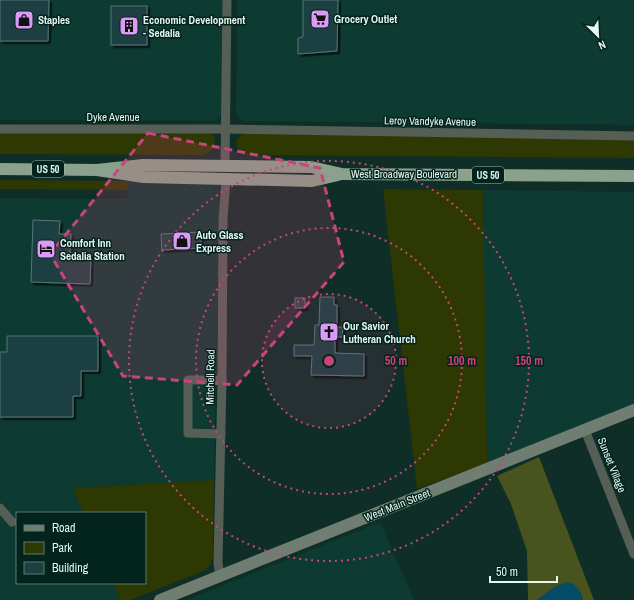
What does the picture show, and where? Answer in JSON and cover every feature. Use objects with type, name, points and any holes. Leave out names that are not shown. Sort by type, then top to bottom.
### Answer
[{"type":"highway","name":"West Broadway Boulevard","points":[[97,170],[143,165],[311,167],[342,174]]},
{"type":"highway","name":"West Broadway Boulevard","points":[[0,168],[97,170],[144,177],[226,179],[312,180],[342,174],[634,176]]},
{"type":"main road","name":"West Main Street","points":[[160,600],[634,410]]},
{"type":"street","points":[[225,166],[228,0]]},
{"type":"street","name":"Dyke Avenue","points":[[0,129],[226,129]]},
{"type":"street","name":"Leroy Vandyke Avenue","points":[[226,129],[634,136]]},
{"type":"street","name":"Mitchell Road","points":[[220,576],[218,564],[222,380],[223,220],[226,179]]},
{"type":"street","points":[[221,434],[188,433],[188,380],[222,380]]},
{"type":"street","name":"Sunset Village","points":[[585,430],[634,554]]},
{"type":"street","points":[[0,508],[12,522]]},
{"type":"highlighted area","points":[[148,133],[320,168],[344,262],[237,385],[123,376],[50,254]]},
{"type":"shaded area","points":[[0,0],[223,0],[222,114],[215,121],[0,120]]},
{"type":"shaded area","points":[[237,0],[634,0],[634,125],[244,121],[237,116],[236,109]]},
{"type":"shaded area","points":[[129,181],[210,182],[218,185],[220,192],[214,480],[73,488],[83,512],[16,512],[16,584],[113,584],[120,600],[0,600],[0,198],[127,199]]},
{"type":"shaded area","points":[[483,190],[634,192],[634,404],[487,463]]},
{"type":"shaded area","points":[[380,522],[414,600],[186,600]]},
{"type":"green space","points":[[0,131],[212,133],[215,144],[213,149],[203,155],[0,154]]},
{"type":"green space","points":[[242,134],[634,137],[634,158],[247,155],[237,149],[236,141]]},
{"type":"green space","points":[[0,180],[129,181],[128,190],[0,189]]},
{"type":"green space","points":[[383,189],[483,190],[487,463],[417,489]]},
{"type":"green space","points":[[539,457],[594,600],[583,600],[580,592],[556,586],[537,600],[528,600],[527,551],[511,504],[497,476]]},
{"type":"green space","points":[[214,480],[213,557],[210,565],[204,571],[130,600],[120,600],[113,584],[146,584],[146,512],[83,512],[73,488]]},
{"type":"water","points":[[566,582],[574,584],[580,592],[583,600],[537,600],[556,586]]},
{"type":"building","name":"Staples","points":[[0,0],[49,0],[48,41],[0,41]]},
{"type":"building","name":"Grocery Outlet","points":[[303,0],[338,0],[337,51],[298,54],[298,38],[303,37]]},
{"type":"building","name":"Economic Development - Sedalia","points":[[111,6],[147,6],[147,45],[111,45]]},
{"type":"building","name":"Comfort Inn Sedalia Station","points":[[33,220],[60,221],[59,234],[71,234],[70,253],[91,254],[90,284],[31,282]]},
{"type":"building","points":[[201,232],[201,248],[162,250],[161,234]]},
{"type":"building","name":"Our Savior Lutheran Church","points":[[320,297],[334,297],[334,305],[337,305],[337,327],[343,327],[342,337],[335,337],[335,353],[364,354],[364,376],[311,375],[312,356],[294,356],[294,345],[314,345],[315,325],[319,325]]},
{"type":"building","points":[[295,298],[305,298],[305,308],[295,308]]},
{"type":"building","points":[[7,336],[98,336],[98,371],[81,371],[81,396],[73,396],[73,417],[0,417],[0,352],[7,352]]},
{"type":"place","name":"Grocery Outlet","points":[[320,19]]},
{"type":"place","name":"Staples","points":[[24,20]]},
{"type":"place","name":"Economic Development - Sedalia","points":[[129,26]]},
{"type":"place","name":"Auto Glass Express","points":[[182,241]]},
{"type":"place","name":"Comfort Inn Sedalia Station","points":[[46,249]]},
{"type":"place","name":"Our Savior Lutheran Church","points":[[329,332]]}]
